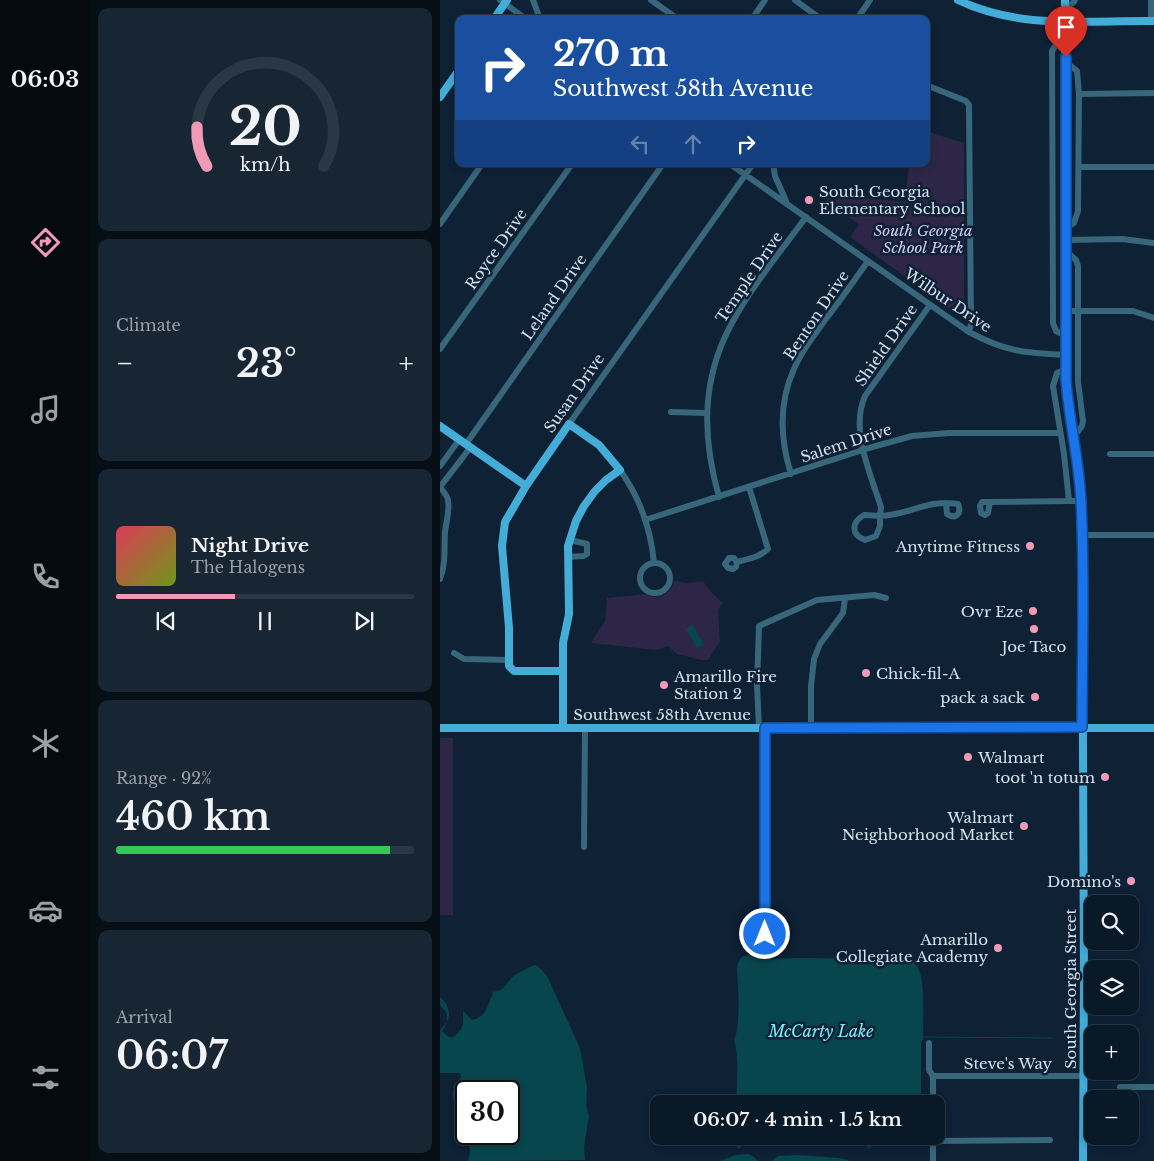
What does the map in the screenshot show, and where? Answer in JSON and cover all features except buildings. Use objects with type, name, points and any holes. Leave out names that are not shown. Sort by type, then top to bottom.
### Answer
[{"type":"main road","points":[[958,0],[995,14],[1030,21],[1153,21]]},
{"type":"main road","points":[[496,15],[504,1]]},
{"type":"main road","name":"South Georgia Street","points":[[1064,3],[1066,39],[1066,369],[1069,416],[1081,501],[1082,535],[1083,1161]]},
{"type":"main road","points":[[440,97],[455,76]]},
{"type":"main road","points":[[563,728],[563,644],[569,614],[568,557],[570,540],[584,506],[606,480],[620,470],[598,445],[569,424]]},
{"type":"main road","name":"Susan Drive","points":[[509,663],[509,628],[502,546],[506,522],[526,486],[569,424]]},
{"type":"main road","points":[[440,426],[526,486]]},
{"type":"main road","points":[[509,663],[514,671],[562,671]]},
{"type":"main road","name":"Southwest 58th Avenue","points":[[440,728],[1154,728]]},
{"type":"street","points":[[533,0],[539,15]]},
{"type":"street","points":[[651,0],[672,15]]},
{"type":"street","points":[[755,15],[765,0]]},
{"type":"street","points":[[795,0],[816,15]]},
{"type":"street","points":[[860,15],[870,0]]},
{"type":"street","name":"South Georgia Street","points":[[1064,3],[1073,3],[1075,0]]},
{"type":"street","points":[[1152,0],[1153,21]]},
{"type":"street","points":[[504,1],[521,15]]},
{"type":"street","points":[[1066,39],[1058,42],[1052,51],[1053,323],[1056,331],[1066,336]]},
{"type":"street","points":[[1066,62],[1077,71],[1079,94],[1078,211],[1074,223],[1066,228]]},
{"type":"street","points":[[930,87],[966,101],[970,110],[971,324],[969,332]]},
{"type":"street","points":[[1079,94],[1154,93]]},
{"type":"street","points":[[440,224],[480,167]]},
{"type":"street","name":"Royce Drive","points":[[440,349],[570,167]]},
{"type":"street","name":"Leland Drive","points":[[440,466],[465,444],[660,167]]},
{"type":"street","name":"Wilbur Drive","points":[[734,167],[969,332],[1008,350],[1022,353],[1066,355]]},
{"type":"street","name":"Susan Drive","points":[[569,424],[751,167]]},
{"type":"street","points":[[774,167],[786,202]]},
{"type":"street","points":[[1079,167],[1154,167]]},
{"type":"street","name":"Temple Drive","points":[[719,497],[708,453],[707,413],[708,395],[716,361],[732,323],[806,217]]},
{"type":"street","points":[[1066,240],[1138,240],[1154,243]]},
{"type":"street","points":[[1066,251],[1076,260],[1078,266],[1078,382],[1083,421],[1082,426],[1073,438]]},
{"type":"street","name":"Benton Drive","points":[[791,474],[782,432],[788,383],[802,353],[868,261]]},
{"type":"street","name":"Shield Drive","points":[[880,516],[881,507],[859,432],[858,421],[860,412],[865,396],[930,305]]},
{"type":"street","points":[[1066,312],[1133,312],[1154,318]]},
{"type":"street","points":[[1066,369],[1057,373],[1054,386],[1069,501]]},
{"type":"street","points":[[671,412],[707,413]]},
{"type":"street","name":"Salem Drive","points":[[646,520],[901,439],[930,434],[1060,433]]},
{"type":"street","points":[[440,580],[445,562],[448,501],[440,487],[465,444]]},
{"type":"street","points":[[1110,454],[1154,454]]},
{"type":"street","points":[[620,470],[639,502],[646,520],[652,544],[654,564]]},
{"type":"street","points":[[737,562],[763,554],[768,549],[749,487]]},
{"type":"street","points":[[990,502],[1081,501]]},
{"type":"street","points":[[880,516],[880,526],[876,536],[866,540],[860,538],[855,533],[857,519],[864,515],[891,516],[933,503],[946,503]]},
{"type":"street","points":[[1082,535],[1154,535]]},
{"type":"street","points":[[568,557],[583,556],[587,554],[588,548],[587,544],[570,540]]},
{"type":"street","points":[[654,564],[660,564],[669,573],[670,583],[665,590],[659,593],[647,591],[642,586],[640,580],[641,574],[648,565],[654,564]]},
{"type":"street","points":[[765,934],[762,728],[757,685],[759,626],[816,600],[874,596],[886,598]]},
{"type":"street","points":[[811,728],[811,679],[814,659],[820,644],[843,613],[845,598]]},
{"type":"street","points":[[454,653],[464,659],[509,663]]},
{"type":"street","points":[[584,847],[585,728]]},
{"type":"street","points":[[929,1043],[929,1070],[932,1076],[933,1095]]},
{"type":"street","name":"Steve's Way","points":[[932,1076],[1083,1076]]},
{"type":"street","points":[[1120,1087],[1154,1087]]},
{"type":"street","points":[[945,1139],[1050,1140]]},
{"type":"street","points":[[933,1145],[933,1161]]},
{"type":"green space","name":"South Georgia School Park","points":[[930,132],[964,143],[964,313],[962,316],[850,237],[859,224],[822,198],[822,194],[905,202],[909,167],[930,167]]},
{"type":"green space","points":[[675,581],[688,583],[703,581],[723,603],[718,610],[720,641],[708,660],[677,654],[668,646],[656,650],[591,643],[605,621],[607,598],[645,594],[654,597],[663,596],[671,589]]},
{"type":"green space","points":[[440,738],[453,738],[453,915],[440,915]]},
{"type":"water","points":[[693,625],[704,645],[697,648],[686,629]]},
{"type":"water","name":"McCarty Lake","points":[[747,955],[765,959],[909,959],[913,962],[921,976],[923,993],[921,1095],[737,1095],[737,1064],[734,1040],[738,1025],[737,968],[740,959]]},
{"type":"water","points":[[535,965],[547,976],[580,1048],[587,1088],[586,1105],[589,1116],[584,1147],[585,1160],[468,1161],[469,1145],[520,1145],[520,1080],[459,1080],[461,1077],[460,1073],[440,1073],[440,1030],[447,1022],[442,1031],[452,1038],[462,1026],[463,1011],[472,1020],[481,1016],[488,1006],[493,994],[492,992],[500,990],[515,975]]},
{"type":"water","points":[[440,997],[447,1005],[447,1022],[446,1012],[440,1005]]},
{"type":"water","points":[[455,1086],[455,1108],[453,1099]]},
{"type":"water","points":[[748,1154],[758,1161],[720,1161],[735,1155]]},
{"type":"water","points":[[798,1155],[840,1158],[850,1161],[772,1161],[778,1156]]},
{"type":"waterway","points":[[923,1037],[1052,1038]]},
{"type":"place","name":"South Georgia Elementary School","points":[[809,200]]},
{"type":"place","name":"Anytime Fitness","points":[[1030,546]]},
{"type":"place","name":"Ovr Eze","points":[[1033,611]]},
{"type":"place","name":"Joe Taco","points":[[1034,629]]},
{"type":"place","name":"Chick-fil-A","points":[[866,673]]},
{"type":"place","name":"Amarillo Fire Station 2","points":[[664,685]]},
{"type":"place","name":"pack a sack","points":[[1035,697]]},
{"type":"place","name":"Walmart","points":[[968,757]]},
{"type":"place","name":"toot 'n totum","points":[[1105,777]]},
{"type":"place","name":"Walmart Neighborhood Market","points":[[1024,826]]},
{"type":"place","name":"Domino's","points":[[1131,881]]},
{"type":"place","name":"Amarillo Collegiate Academy","points":[[998,948]]},
{"type":"route","points":[[765,934],[765,728],[1082,727],[1081,501],[1066,380],[1066,57]]}]
